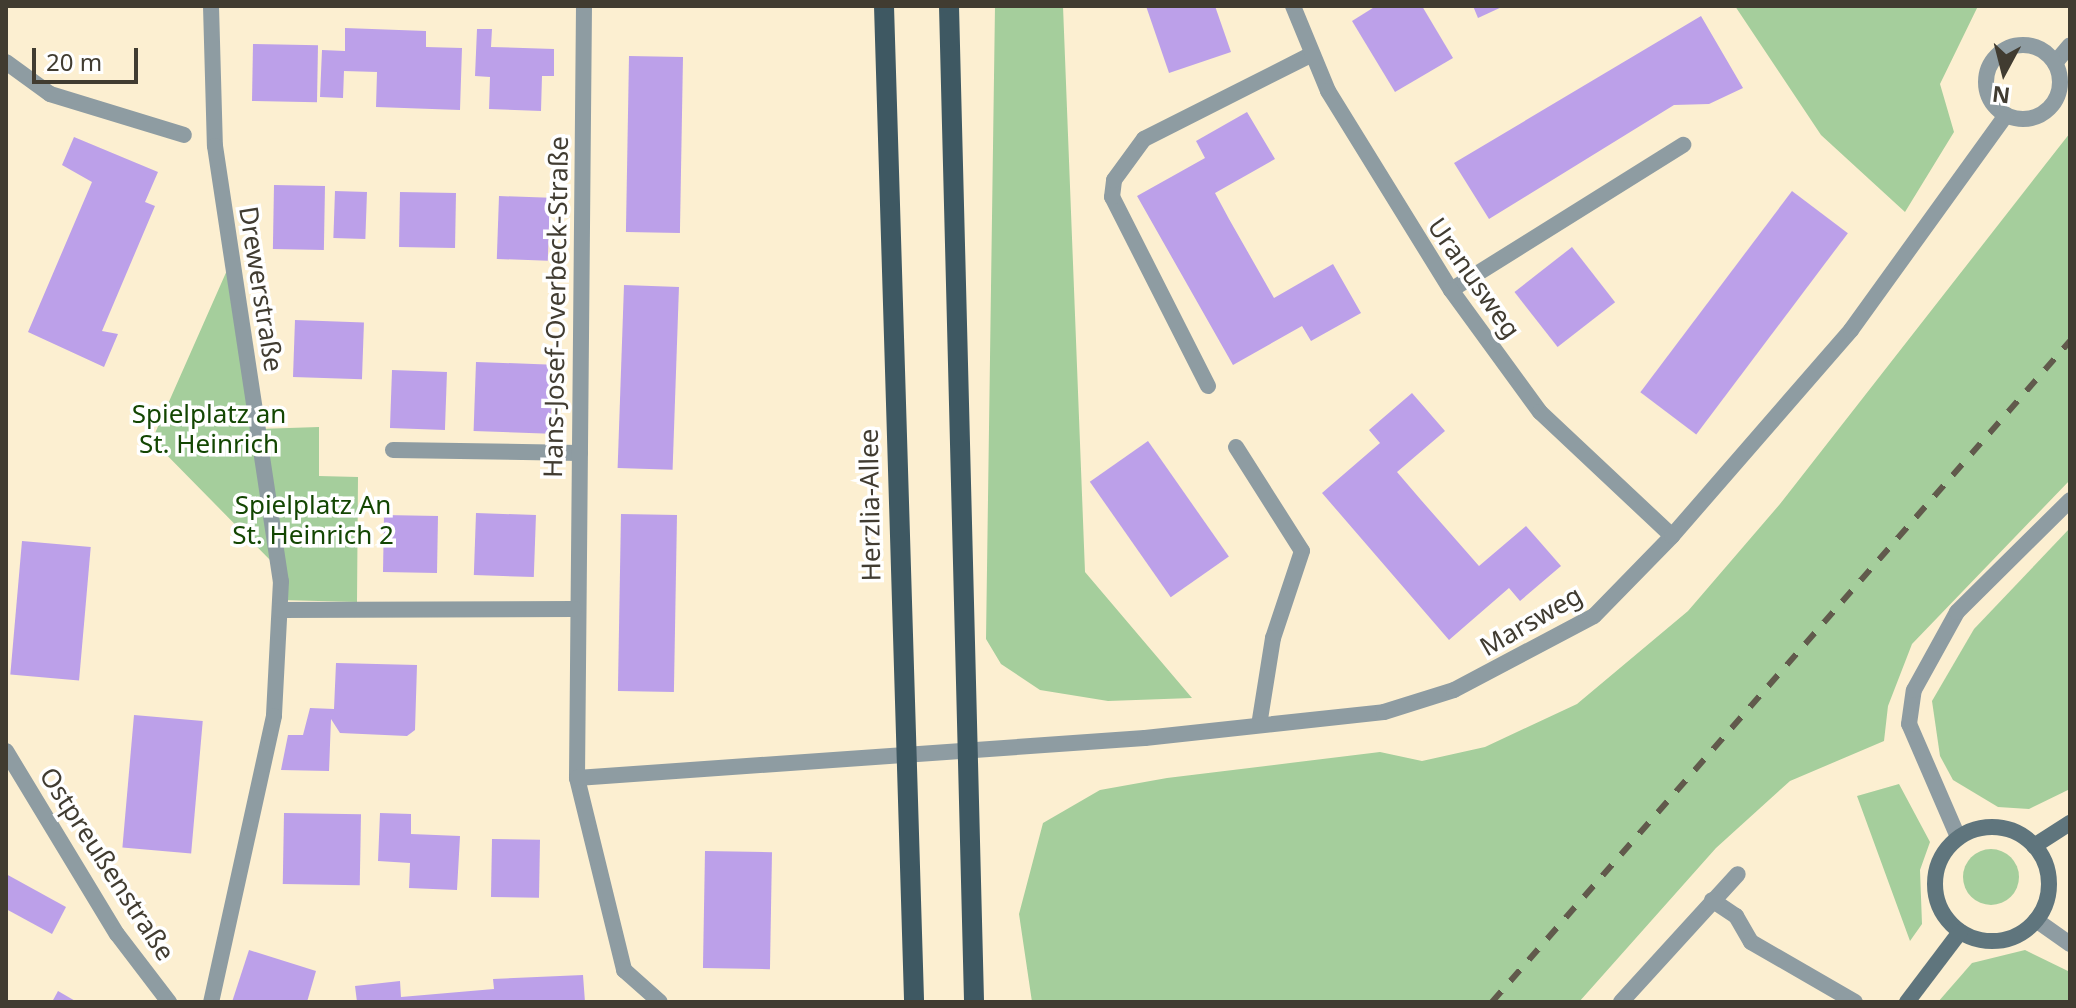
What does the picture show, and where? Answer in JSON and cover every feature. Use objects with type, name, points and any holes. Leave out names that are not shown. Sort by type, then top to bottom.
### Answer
[{"type":"main road","name":"Herzlia-Allee","points":[[884,6],[902,753],[914,1002]]},
{"type":"main road","points":[[949,6],[974,1002]]},
{"type":"street","name":"Drewerstraße","points":[[211,6],[215,146],[280,610],[274,716],[211,1002]]},
{"type":"street","name":"Hans-Josef-Overbeck-Straße","points":[[584,6],[580,453],[574,609],[577,778],[624,970],[660,1002]]},
{"type":"street","name":"Uranusweg","points":[[1293,6],[1335,104],[1451,290],[1540,412],[1672,536]]},
{"type":"street","points":[[2055,63],[2021,45],[1997,57],[1988,95],[2006,115],[2032,118],[2054,103],[2055,63],[2070,45]]},
{"type":"street","points":[[1208,386],[1112,197],[1114,180],[1144,139],[1312,54]]},
{"type":"street","points":[[6,62],[50,94],[184,135]]},
{"type":"street","name":"Marsweg","points":[[902,753],[966,755],[1384,712],[1466,685],[1594,616],[1672,536],[1851,330],[2006,115]]},
{"type":"street","points":[[1451,290],[1683,145]]},
{"type":"street","points":[[1236,447],[1302,551],[1273,638],[1259,725]]},
{"type":"street","points":[[393,450],[580,453]]},
{"type":"street","points":[[1958,837],[1909,724],[1914,690],[1957,612],[2070,500]]},
{"type":"street","points":[[280,610],[574,609]]},
{"type":"street","name":"Ostpreußenstraße","points":[[6,751],[117,934],[169,1002]]},
{"type":"street","points":[[577,778],[902,753]]},
{"type":"street","points":[[2034,846],[2070,823]]},
{"type":"street","points":[[1998,827],[2034,846],[2049,885],[2036,920],[2007,939],[1960,932],[1936,895],[1936,872],[1958,837],[1998,827]]},
{"type":"street","points":[[1621,1002],[1738,874]]},
{"type":"street","points":[[1712,900],[1736,916],[1751,942],[1844,999]]},
{"type":"street","points":[[2036,920],[2070,944]]},
{"type":"street","points":[[1907,1002],[1960,932]]},
{"type":"green space","points":[[995,6],[1063,6],[1085,572],[1192,698],[1108,701],[1040,690],[1001,664],[986,639]]},
{"type":"green space","points":[[1735,6],[1978,6],[1940,84],[1954,132],[1905,212],[1821,135]]},
{"type":"green space","points":[[2070,133],[2070,480],[1912,644],[1888,706],[1884,741],[1790,781],[1716,848],[1579,1002],[1032,1002],[1019,914],[1043,823],[1100,790],[1167,778],[1380,752],[1422,761],[1485,747],[1577,704],[1688,611],[1780,504]]},
{"type":"green space","points":[[232,259],[258,429],[319,427],[319,476],[358,477],[357,602],[280,600],[275,565],[152,440]]},
{"type":"green space","points":[[2070,528],[2070,789],[2029,809],[1998,807],[1953,780],[1940,756],[1932,701],[1974,629]]},
{"type":"green space","points":[[1899,784],[1930,842],[1920,870],[1922,924],[1910,941],[1857,796]]},
{"type":"green space","points":[[1991,849],[2011,857],[2019,877],[2011,897],[1991,905],[1971,897],[1963,877],[1971,857]]},
{"type":"green space","points":[[2025,950],[2070,972],[2070,1002],[1938,1002],[1972,963]]},
{"type":"building","points":[[1146,6],[1215,6],[1231,52],[1169,73]]},
{"type":"building","points":[[1376,6],[1422,6],[1453,58],[1395,92],[1352,21]]},
{"type":"building","points":[[1473,6],[1504,6],[1478,18]]},
{"type":"building","points":[[1701,16],[1743,88],[1709,104],[1674,105],[1489,219],[1454,163]]},
{"type":"building","points":[[345,28],[426,31],[426,47],[462,48],[460,110],[376,107],[377,72],[344,71],[343,98],[320,97],[322,50],[345,51]]},
{"type":"building","points":[[477,29],[492,29],[491,47],[554,49],[554,76],[542,76],[541,111],[489,109],[490,77],[475,76]]},
{"type":"building","points":[[253,44],[318,45],[317,102],[252,101]]},
{"type":"building","points":[[629,56],[683,57],[680,233],[626,232]]},
{"type":"building","points":[[1247,112],[1275,159],[1215,193],[1229,219],[1274,298],[1333,264],[1361,313],[1311,341],[1302,326],[1233,365],[1137,196],[1205,158],[1196,141]]},
{"type":"building","points":[[74,137],[158,172],[145,202],[155,206],[102,331],[118,334],[104,367],[28,332],[92,182],[62,165]]},
{"type":"building","points":[[274,185],[325,186],[324,250],[273,249]]},
{"type":"building","points":[[335,191],[367,192],[365,239],[333,238]]},
{"type":"building","points":[[1792,191],[1848,233],[1696,434],[1640,392]]},
{"type":"building","points":[[400,192],[456,193],[455,248],[399,247]]},
{"type":"building","points":[[499,196],[550,198],[548,261],[497,259]]},
{"type":"building","points":[[1572,247],[1615,302],[1558,347],[1514,292]]},
{"type":"building","points":[[624,285],[679,287],[673,470],[618,468]]},
{"type":"building","points":[[295,320],[364,322],[362,379],[293,377]]},
{"type":"building","points":[[476,362],[553,365],[551,434],[474,431]]},
{"type":"building","points":[[392,370],[447,372],[445,430],[390,428]]},
{"type":"building","points":[[1412,393],[1445,431],[1397,472],[1421,500],[1479,566],[1526,526],[1561,566],[1520,601],[1509,588],[1449,640],[1322,493],[1380,443],[1369,430]]},
{"type":"building","points":[[1148,441],[1229,557],[1171,597],[1090,482]]},
{"type":"building","points":[[476,513],[536,515],[534,577],[474,575]]},
{"type":"building","points":[[621,514],[677,515],[674,692],[618,691]]},
{"type":"building","points":[[384,515],[438,516],[437,573],[383,572]]},
{"type":"building","points":[[22,541],[91,547],[79,681],[10,674]]},
{"type":"building","points":[[336,663],[417,665],[415,730],[407,736],[340,733],[331,719],[329,771],[281,770],[288,735],[303,735],[310,708],[334,709]]},
{"type":"building","points":[[134,715],[203,721],[191,854],[122,847]]},
{"type":"building","points":[[284,813],[361,814],[360,885],[283,884]]},
{"type":"building","points":[[380,813],[411,814],[411,834],[460,836],[457,890],[409,888],[410,863],[378,861]]},
{"type":"building","points":[[492,839],[540,840],[539,898],[491,897]]},
{"type":"building","points":[[705,851],[772,852],[770,969],[703,968]]},
{"type":"building","points":[[6,874],[66,907],[52,934],[6,909]]},
{"type":"building","points":[[249,950],[316,971],[307,1002],[232,1002]]},
{"type":"building","points":[[583,975],[585,1002],[357,1002],[355,986],[400,981],[401,997],[494,989],[493,979]]},
{"type":"building","points":[[58,991],[77,1002],[52,1002]]},
{"type":"railway","points":[[1492,1002],[2070,341]]},
{"type":"park label","name":"Spielplatz an St. Heinrich","points":[[209,429]]},
{"type":"park label","name":"Spielplatz An St. Heinrich 2","points":[[313,520]]}]
